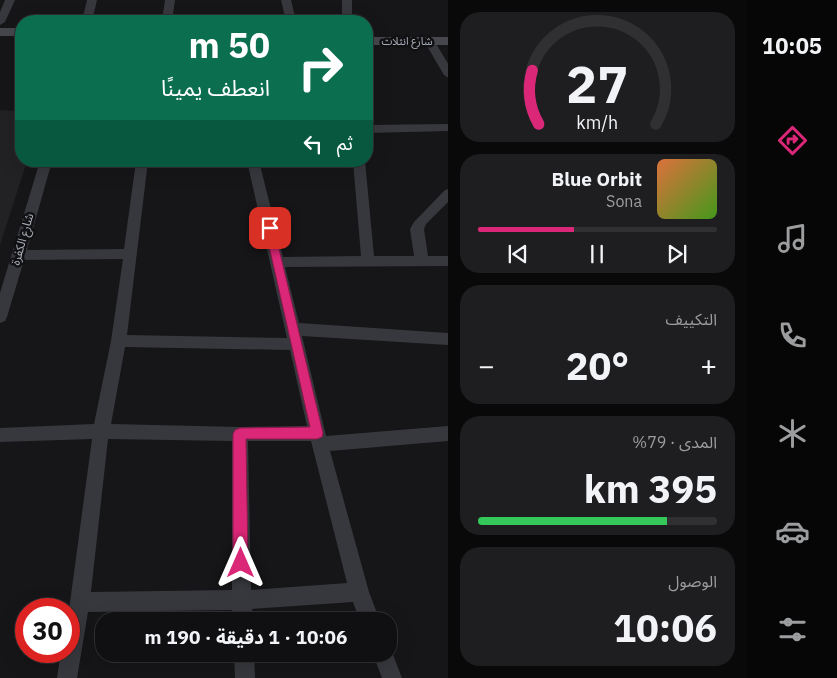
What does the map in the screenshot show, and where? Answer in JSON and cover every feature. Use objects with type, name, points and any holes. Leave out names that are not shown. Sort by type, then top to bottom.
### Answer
[{"type":"main road","name":"شارع انثلات","points":[[373,31],[448,31]]},
{"type":"main road","points":[[0,32],[15,32]]},
{"type":"main road","name":"شارع انثلات","points":[[373,41],[448,41]]},
{"type":"main road","points":[[0,42],[15,42]]},
{"type":"street","points":[[0,22],[10,0]]},
{"type":"street","points":[[88,15],[92,0]]},
{"type":"street","points":[[168,15],[170,0]]},
{"type":"street","points":[[286,0],[290,15]]},
{"type":"street","points":[[347,0],[347,15]]},
{"type":"street","points":[[429,41],[448,75]]},
{"type":"street","points":[[373,128],[448,128]]},
{"type":"street","name":"شارع الكفرة","points":[[0,317],[44,167]]},
{"type":"street","points":[[141,167],[118,341],[102,431],[80,602],[241,600],[359,592]]},
{"type":"street","points":[[254,167],[318,438],[359,592],[367,612]]},
{"type":"street","points":[[360,167],[368,262]]},
{"type":"street","points":[[422,261],[417,229],[420,222],[448,193]]},
{"type":"street","points":[[18,255],[130,254]]},
{"type":"street","points":[[278,262],[448,261]]},
{"type":"street","points":[[118,341],[295,336],[448,339]]},
{"type":"street","points":[[0,435],[102,431],[318,438],[448,433]]},
{"type":"street","points":[[240,434],[242,612]]},
{"type":"street","points":[[244,662],[245,678]]},
{"type":"street","points":[[386,662],[392,678]]},
{"type":"street","points":[[67,678],[70,663]]},
{"type":"shaded area","points":[[0,110],[15,111],[15,167],[25,167],[0,245]]},
{"type":"route","points":[[241,563],[240,434],[317,433],[270,228]]}]
